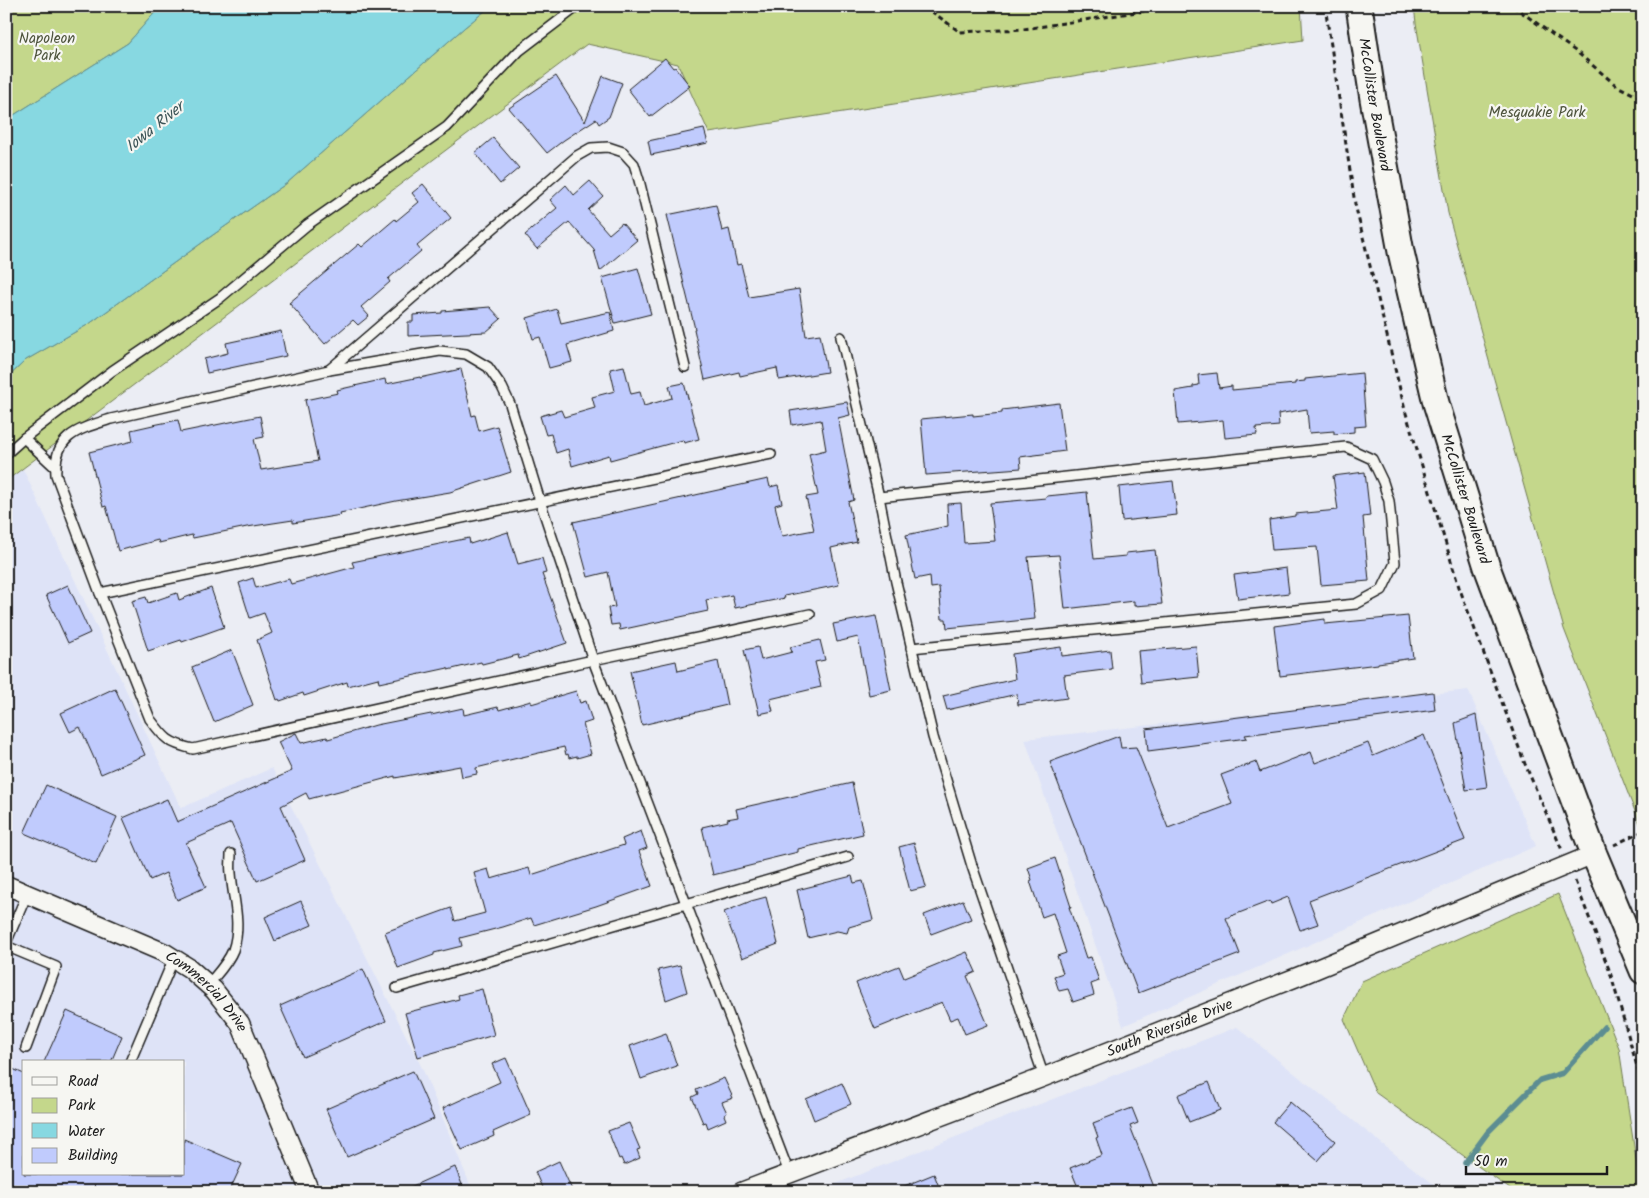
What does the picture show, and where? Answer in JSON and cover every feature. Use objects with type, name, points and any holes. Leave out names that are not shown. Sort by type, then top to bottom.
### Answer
[{"type":"main road","name":"McCollister Boulevard","points":[[1359,6],[1373,99],[1401,252],[1436,403],[1487,567],[1594,854],[1643,971]]},
{"type":"street","name":"South Riverside Drive","points":[[741,1192],[1044,1077],[1302,976],[1594,854]]},
{"type":"street","name":"Commercial Drive","points":[[6,885],[165,953],[188,968],[208,985],[240,1023],[310,1192]]},
{"type":"lane","points":[[6,454],[24,438],[112,371],[220,298],[307,226],[447,127],[519,51],[578,6]]},
{"type":"lane","points":[[329,370],[577,156],[591,148],[608,146],[623,152],[634,164],[685,367]]},
{"type":"lane","points":[[841,337],[879,497],[911,648],[933,736],[972,866],[1044,1077]]},
{"type":"lane","points":[[789,1173],[593,660],[510,404],[502,387],[488,367],[466,354],[440,351],[329,370],[111,419],[79,430],[68,437],[60,448],[56,461],[56,475],[150,719],[160,733],[174,744],[193,749],[593,660],[810,614]]},
{"type":"lane","points":[[24,438],[56,468]]},
{"type":"lane","points":[[879,497],[1346,447],[1372,459],[1389,501],[1395,563],[1382,590],[1356,604],[911,648]]},
{"type":"lane","points":[[100,593],[771,454]]},
{"type":"lane","points":[[208,985],[233,952],[237,934],[237,910],[231,874],[231,854]]},
{"type":"lane","points":[[397,988],[848,857]]},
{"type":"lane","points":[[26,1048],[56,968],[6,945],[27,894]]},
{"type":"lane","points":[[131,1060],[174,958]]},
{"type":"path","points":[[924,6],[960,32],[1024,29],[1178,6]]},
{"type":"path","points":[[1513,6],[1578,53],[1617,86],[1643,99]]},
{"type":"path","points":[[1594,854],[1643,831]]},
{"type":"shaded area","points":[[23,469],[181,808],[272,768],[423,1070],[473,1192],[6,1192],[6,481]]},
{"type":"shaded area","points":[[1468,690],[1536,846],[1123,1026],[1025,739]]},
{"type":"shaded area","points":[[1237,1027],[1444,1192],[815,1192]]},
{"type":"green space","name":"Napoleon Park","points":[[6,6],[162,6],[128,43],[6,120]]},
{"type":"green space","points":[[491,6],[1301,6],[1303,40],[709,133],[678,64],[587,44],[6,481],[6,379],[26,360],[89,324],[287,183]]},
{"type":"green space","name":"Mesquakie Park","points":[[1414,6],[1643,6],[1643,832],[1564,629],[1448,213]]},
{"type":"green space","points":[[1558,894],[1619,1048],[1641,1192],[1514,1192],[1376,1093],[1344,1019],[1362,981]]},
{"type":"water","name":"Iowa River","points":[[162,6],[491,6],[287,183],[89,324],[26,360],[6,379],[6,120],[128,43]]},
{"type":"building","points":[[665,58],[690,86],[650,117],[628,89]]},
{"type":"building","points":[[556,76],[585,122],[603,76],[622,83],[609,117],[599,124],[596,119],[547,153],[509,108]]},
{"type":"building","points":[[704,129],[708,143],[651,155],[648,141]]},
{"type":"building","points":[[493,138],[519,168],[500,184],[475,153]]},
{"type":"building","points":[[590,181],[603,196],[588,210],[609,234],[622,223],[637,240],[600,271],[594,250],[569,222],[537,249],[525,235],[557,208],[550,200],[566,185],[574,195]]},
{"type":"building","points":[[423,184],[451,218],[417,246],[421,251],[388,279],[390,282],[361,307],[369,316],[358,325],[353,320],[325,344],[289,303],[359,244],[362,247],[395,219],[396,221],[419,202],[412,193]]},
{"type":"building","points":[[716,205],[722,231],[729,229],[737,265],[741,264],[749,297],[799,289],[806,336],[820,334],[827,372],[779,380],[777,368],[740,376],[739,372],[705,380],[695,329],[667,215]]},
{"type":"building","points":[[638,268],[651,314],[615,323],[602,278]]},
{"type":"building","points":[[490,307],[501,319],[486,332],[408,336],[408,322],[413,322],[413,315]]},
{"type":"building","points":[[557,309],[561,323],[610,312],[614,331],[567,345],[572,362],[549,368],[540,337],[533,339],[527,318]]},
{"type":"building","points":[[281,331],[286,356],[207,373],[204,359],[228,353],[226,343]]},
{"type":"building","points":[[624,366],[631,394],[640,392],[644,406],[672,398],[669,386],[684,383],[699,439],[684,443],[683,440],[610,460],[609,455],[572,466],[568,449],[556,453],[551,434],[546,435],[540,416],[561,410],[564,417],[595,408],[592,397],[615,391],[610,369]]},
{"type":"building","points":[[461,369],[472,416],[475,415],[479,431],[497,426],[511,472],[450,492],[396,501],[340,513],[341,515],[293,523],[293,520],[247,527],[193,538],[192,535],[159,543],[158,540],[118,551],[106,506],[103,507],[89,452],[133,441],[131,430],[153,425],[178,420],[181,432],[260,416],[264,437],[254,439],[261,470],[318,461],[305,400],[338,393],[337,390],[385,379],[386,384]]},
{"type":"building","points":[[1217,373],[1219,388],[1232,386],[1232,390],[1295,384],[1295,382],[1305,381],[1305,379],[1362,373],[1366,426],[1354,427],[1354,432],[1334,434],[1334,431],[1309,433],[1307,409],[1278,414],[1279,426],[1256,428],[1257,435],[1225,438],[1223,420],[1178,424],[1175,391],[1199,385],[1198,375]]},
{"type":"building","points":[[847,402],[850,415],[838,418],[854,500],[848,502],[857,542],[831,548],[839,585],[735,608],[732,595],[706,600],[708,611],[620,630],[619,624],[611,625],[608,608],[615,607],[608,572],[588,577],[573,522],[768,479],[770,487],[778,485],[782,503],[775,505],[782,536],[814,530],[806,497],[818,495],[809,454],[826,450],[821,420],[792,425],[790,411]]},
{"type":"building","points":[[1059,403],[1065,451],[1020,457],[1021,468],[926,475],[921,419],[1002,413],[1002,410]]},
{"type":"building","points":[[1365,472],[1370,516],[1363,517],[1369,581],[1321,585],[1317,547],[1272,550],[1269,520],[1295,516],[1295,514],[1338,510],[1333,476]]},
{"type":"building","points":[[1173,481],[1177,515],[1122,521],[1119,487]]},
{"type":"building","points":[[1087,492],[1094,559],[1126,556],[1126,553],[1155,550],[1162,604],[1134,606],[1134,601],[1065,609],[1059,555],[1028,557],[1035,619],[947,628],[946,619],[942,619],[939,587],[931,588],[930,576],[915,579],[906,535],[948,526],[947,504],[961,503],[964,543],[995,541],[990,503]]},
{"type":"building","points":[[508,532],[518,564],[542,558],[546,573],[542,574],[567,643],[519,659],[518,655],[482,664],[481,662],[448,670],[448,668],[379,683],[378,678],[348,686],[347,682],[304,696],[303,693],[280,701],[279,699],[277,700],[257,640],[272,633],[264,613],[250,618],[239,583],[253,578],[256,588],[289,579],[291,584],[354,567],[352,562],[469,538],[470,544]]},
{"type":"building","points":[[1286,568],[1289,593],[1238,599],[1234,575]]},
{"type":"building","points":[[68,585],[90,633],[68,643],[46,595]]},
{"type":"building","points":[[211,588],[224,627],[182,642],[181,640],[148,651],[132,601],[146,597],[148,603],[177,593],[179,600]]},
{"type":"building","points":[[876,616],[891,690],[869,695],[858,637],[837,642],[833,624]]},
{"type":"building","points":[[1408,616],[1413,658],[1280,676],[1274,626],[1325,619],[1325,624]]},
{"type":"building","points":[[820,640],[825,660],[815,662],[821,687],[770,699],[773,711],[759,714],[744,650],[758,647],[761,660],[792,652],[790,647]]},
{"type":"building","points":[[1196,646],[1199,677],[1141,683],[1138,651]]},
{"type":"building","points":[[1061,647],[1062,656],[1110,650],[1112,669],[1064,675],[1067,698],[1018,705],[1017,694],[947,710],[943,696],[1015,679],[1012,654]]},
{"type":"building","points":[[232,650],[253,705],[214,722],[192,667]]},
{"type":"building","points":[[676,661],[678,671],[718,661],[727,705],[642,725],[630,671]]},
{"type":"building","points":[[115,688],[145,755],[101,774],[80,727],[70,732],[61,713]]},
{"type":"building","points":[[576,691],[580,703],[586,701],[592,721],[583,724],[591,754],[569,758],[564,747],[476,768],[477,774],[462,777],[460,766],[395,778],[395,776],[309,799],[306,793],[281,806],[305,860],[257,881],[231,823],[186,843],[206,887],[177,900],[166,873],[150,880],[123,818],[167,799],[177,822],[292,771],[278,742],[296,733],[301,743],[327,737],[328,739],[376,725],[431,714],[463,708],[464,715],[498,707],[499,710],[531,701],[531,704]]},
{"type":"building","points":[[1433,692],[1435,710],[1245,735],[1247,738],[1148,751],[1146,729]]},
{"type":"building","points":[[1476,715],[1487,787],[1466,790],[1455,723]]},
{"type":"building","points":[[1424,735],[1465,840],[1309,900],[1318,924],[1300,930],[1288,897],[1271,904],[1270,901],[1226,918],[1240,954],[1138,993],[1050,762],[1119,736],[1121,748],[1136,747],[1168,828],[1232,804],[1221,775],[1256,762],[1260,772],[1311,752],[1315,763],[1368,743],[1373,756]]},
{"type":"building","points":[[852,783],[863,834],[798,849],[798,852],[713,875],[702,827],[738,817],[736,809]]},
{"type":"building","points":[[46,785],[117,817],[96,864],[24,833]]},
{"type":"building","points":[[641,831],[647,848],[639,851],[652,886],[534,925],[531,918],[460,938],[462,946],[434,953],[434,955],[398,968],[385,932],[451,908],[455,921],[485,913],[474,873],[488,869],[491,879],[529,868],[531,875],[624,845],[622,839]]},
{"type":"building","points":[[914,843],[926,887],[910,891],[899,847]]},
{"type":"building","points":[[1055,858],[1086,958],[1091,957],[1099,981],[1091,984],[1094,995],[1073,1002],[1068,989],[1059,991],[1054,976],[1063,973],[1057,956],[1066,953],[1053,913],[1042,917],[1030,881],[1032,880],[1028,868]]},
{"type":"building","points":[[852,876],[854,883],[863,881],[873,920],[849,927],[847,933],[837,931],[808,938],[797,890]]},
{"type":"building","points":[[766,897],[778,944],[742,958],[724,912]]},
{"type":"building","points":[[963,900],[971,919],[931,934],[924,915]]},
{"type":"building","points":[[301,901],[312,925],[275,941],[265,917]]},
{"type":"building","points":[[967,952],[976,972],[967,976],[988,1025],[965,1034],[958,1017],[950,1020],[942,1002],[875,1029],[856,983],[899,966],[904,978]]},
{"type":"building","points":[[680,965],[687,992],[666,1000],[658,970]]},
{"type":"building","points":[[363,969],[386,1021],[303,1057],[280,1006]]},
{"type":"building","points":[[482,989],[494,1035],[418,1057],[405,1013],[459,999],[458,995]]},
{"type":"building","points":[[67,1011],[122,1036],[112,1060],[45,1060]]},
{"type":"building","points":[[666,1033],[677,1066],[641,1079],[630,1046]]},
{"type":"building","points":[[506,1058],[531,1115],[493,1132],[494,1136],[462,1150],[443,1108],[500,1082],[492,1064]]},
{"type":"building","points":[[6,1066],[22,1073],[22,1176],[185,1176],[185,1139],[242,1164],[229,1192],[30,1192],[6,1181]]},
{"type":"building","points":[[413,1071],[434,1119],[347,1157],[326,1109]]},
{"type":"building","points":[[724,1078],[733,1098],[722,1102],[727,1113],[724,1115],[726,1120],[708,1128],[706,1122],[703,1123],[692,1097],[698,1094],[696,1090]]},
{"type":"building","points":[[1209,1082],[1220,1110],[1189,1122],[1178,1095]]},
{"type":"building","points":[[842,1083],[851,1104],[814,1120],[806,1099]]},
{"type":"building","points":[[1290,1102],[1335,1141],[1318,1161],[1273,1122]]},
{"type":"building","points":[[1132,1108],[1138,1123],[1130,1126],[1156,1192],[1080,1192],[1070,1168],[1102,1155],[1093,1123]]},
{"type":"building","points":[[629,1123],[640,1149],[637,1150],[640,1158],[624,1165],[621,1158],[619,1159],[608,1131]]},
{"type":"building","points":[[559,1161],[573,1192],[544,1192],[535,1172]]},
{"type":"building","points":[[455,1167],[465,1192],[399,1192]]},
{"type":"building","points":[[934,1174],[941,1192],[892,1192],[892,1191]]},
{"type":"waterway","points":[[1465,1163],[1488,1132],[1540,1080],[1563,1073],[1604,1027]]}]
